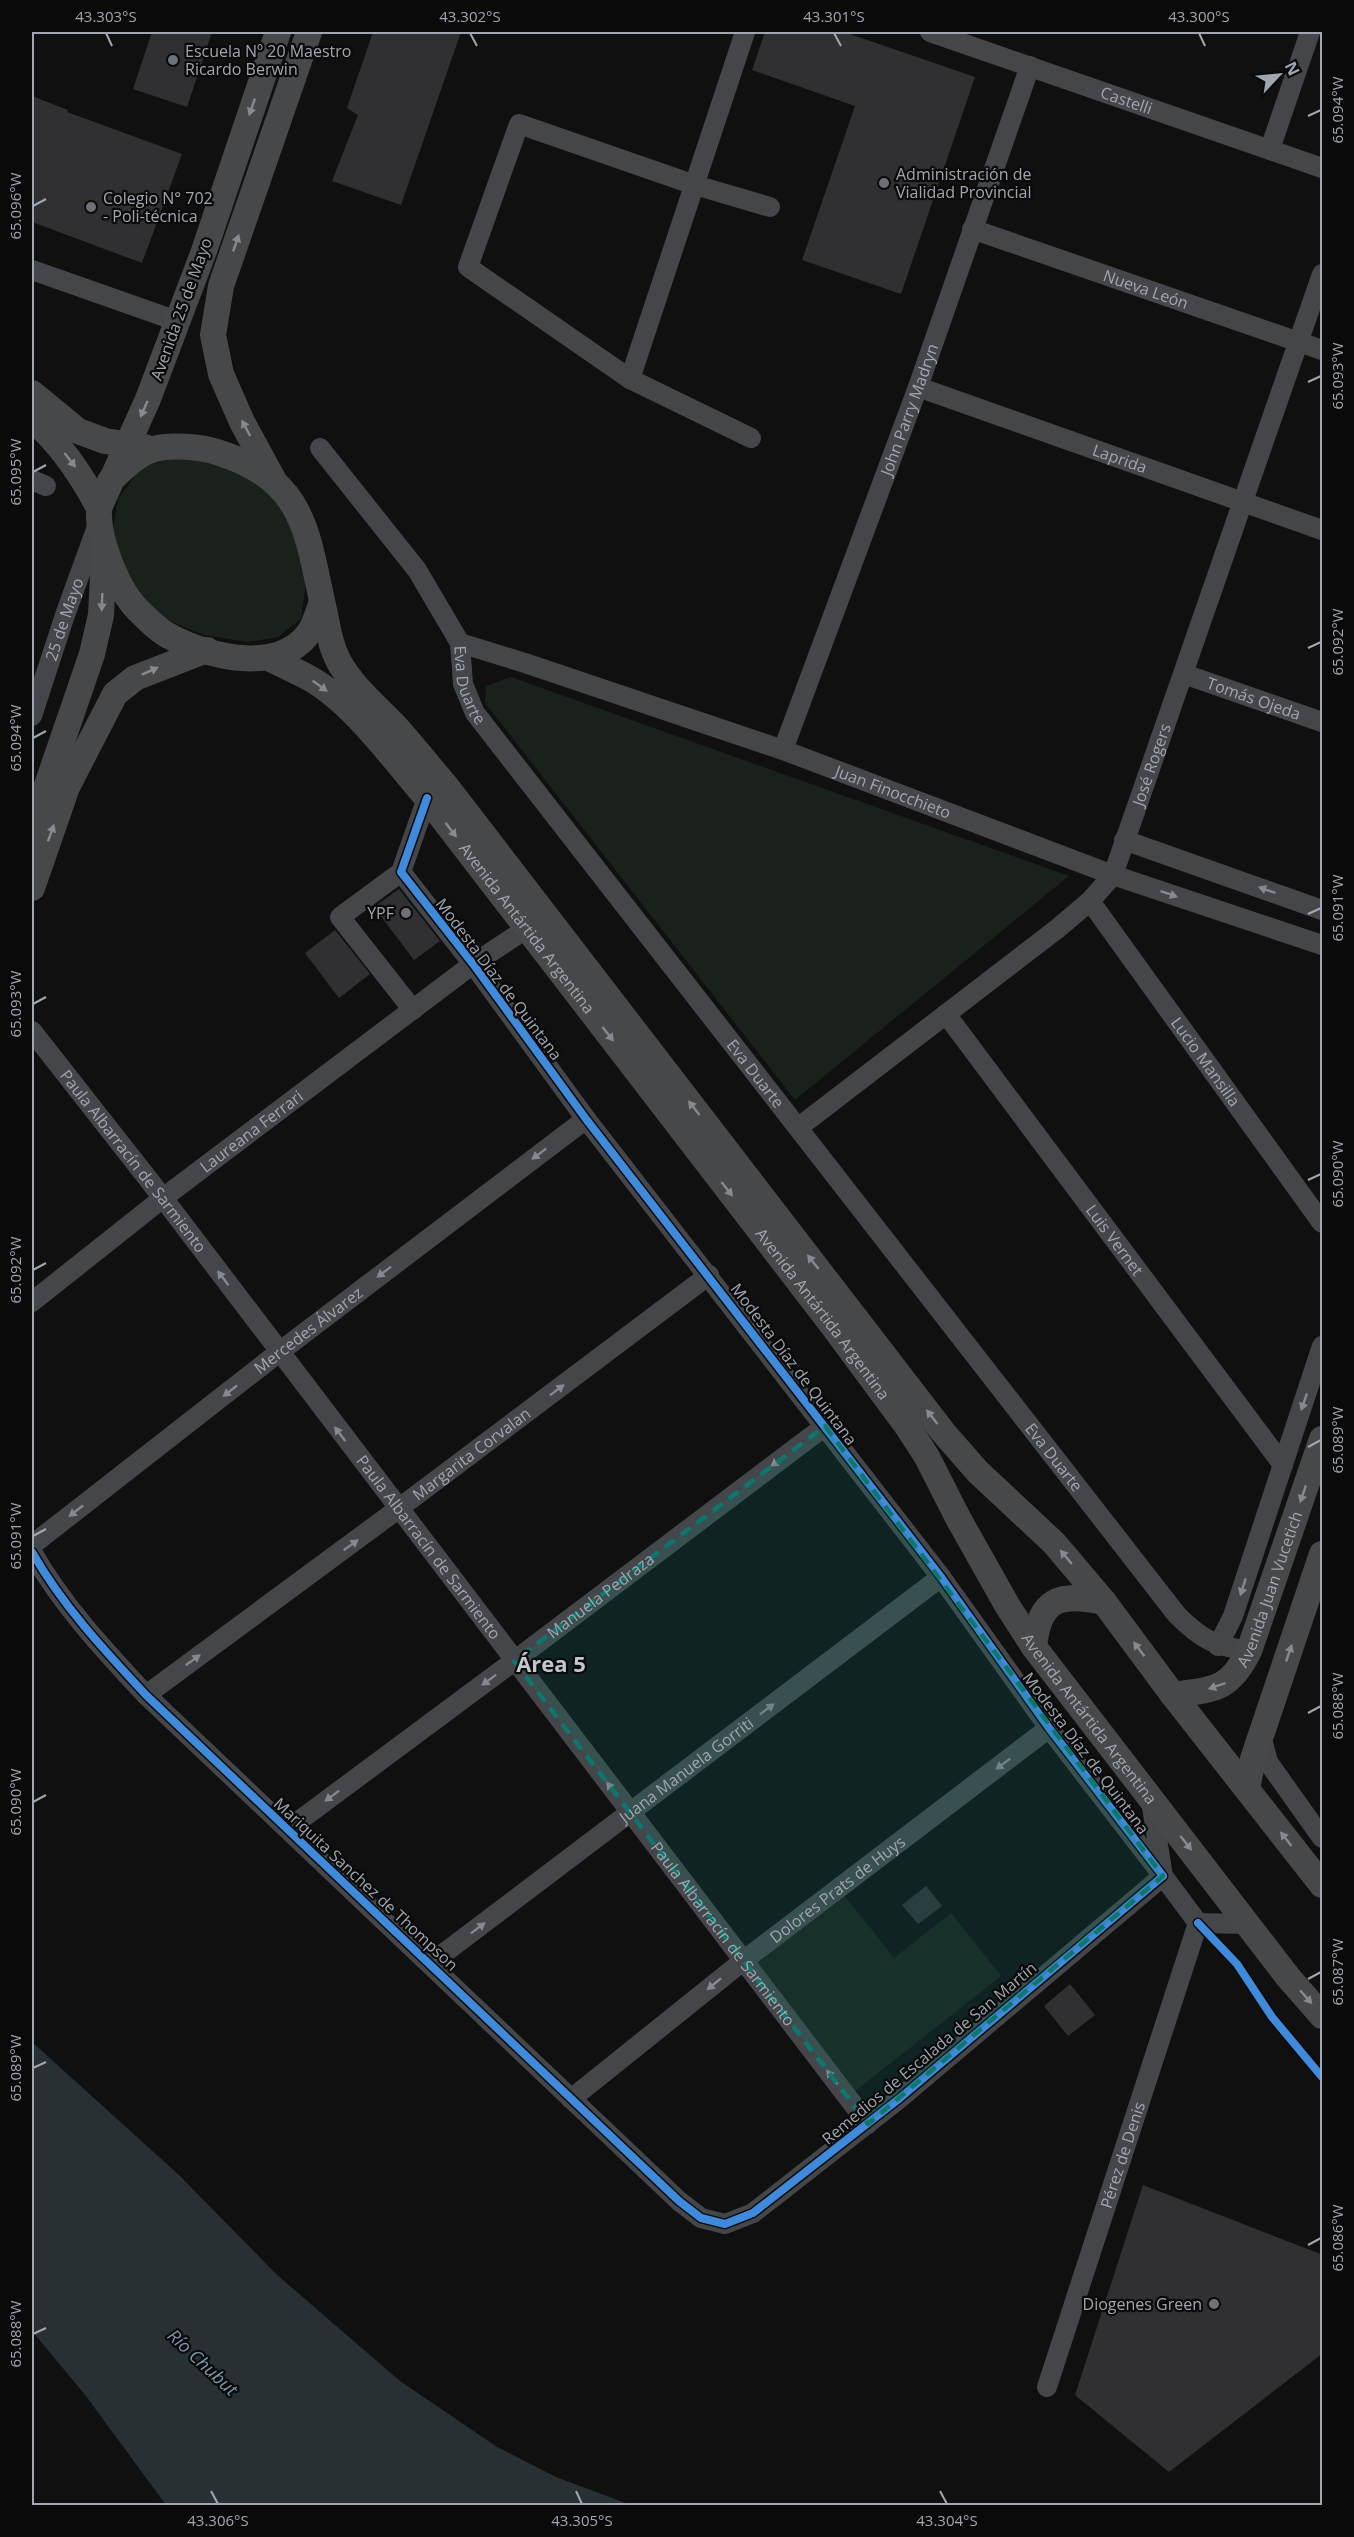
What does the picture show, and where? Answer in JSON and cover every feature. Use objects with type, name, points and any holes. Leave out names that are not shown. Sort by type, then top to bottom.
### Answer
[{"type":"main road","name":"Avenida 25 de Mayo","points":[[100,525],[110,480],[129,444],[204,250],[278,32]]},
{"type":"main road","name":"Avenida 25 de Mayo","points":[[273,480],[242,422],[221,374],[213,335],[221,286],[309,32]]},
{"type":"main road","points":[[32,393],[78,431],[105,441],[155,448],[201,447],[238,459],[273,480]]},
{"type":"main road","points":[[32,419],[51,436],[79,471],[120,585],[139,612],[167,636],[230,658],[269,658],[291,648],[311,629],[322,602]]},
{"type":"main road","points":[[110,480],[137,458],[155,448]]},
{"type":"main road","name":"Avenida Antártida Argentina","points":[[273,480],[294,505],[305,526],[313,553],[322,602],[339,661],[352,681],[404,736],[446,786],[943,1432],[978,1472],[1054,1543],[1104,1602],[1173,1695],[1323,1885]]},
{"type":"main road","points":[[32,829],[92,654],[101,615],[100,525]]},
{"type":"main road","points":[[32,888],[67,787],[115,694],[135,678],[207,650]]},
{"type":"main road","name":"Avenida Antártida Argentina","points":[[269,658],[311,679],[335,696],[427,798],[908,1426],[1006,1605],[1034,1647],[1248,1924],[1323,2016]]},
{"type":"main road","name":"Avenida Juan Vucetich","points":[[1173,1695],[1209,1689],[1226,1683],[1239,1671],[1250,1651],[1323,1439]]},
{"type":"main road","points":[[1247,1789],[1253,1759],[1323,1554]]},
{"type":"main road","points":[[1034,1647],[1041,1615],[1049,1607],[1065,1598],[1079,1597],[1104,1602]]},
{"type":"street","points":[[630,379],[745,32]]},
{"type":"street","name":"Castelli","points":[[930,32],[1323,168]]},
{"type":"street","points":[[1270,149],[1310,32]]},
{"type":"street","name":"John Parry Madryn","points":[[783,750],[918,387],[1030,66]]},
{"type":"street","points":[[751,438],[630,379],[468,267],[519,124],[695,185],[770,207]]},
{"type":"street","name":"Nueva León","points":[[972,229],[1323,351]]},
{"type":"street","points":[[32,270],[177,321]]},
{"type":"street","name":"José Rogers","points":[[799,1127],[1090,902],[1113,875],[1323,273]]},
{"type":"street","name":"Laprida","points":[[918,387],[1323,530]]},
{"type":"street","name":"Eva Duarte","points":[[320,448],[417,570],[460,643],[463,684],[475,713],[1177,1615],[1197,1635],[1218,1646],[1250,1651]]},
{"type":"street","name":"25 de Mayo","points":[[32,716],[64,615],[100,525]]},
{"type":"street","name":"Juan Finocchieto","points":[[460,643],[783,750],[1113,875],[1323,945]]},
{"type":"street","name":"Tomás Ojeda","points":[[1184,674],[1323,722]]},
{"type":"street","points":[[413,1010],[340,917],[401,872],[427,798]]},
{"type":"street","points":[[1124,840],[1323,910]]},
{"type":"street","name":"Modesta Díaz de Quintana","points":[[401,872],[473,964],[586,1119],[941,1577],[1049,1728],[1198,1923]]},
{"type":"street","name":"Lucio Mansilla","points":[[1090,902],[1323,1223]]},
{"type":"street","name":"Laureana Ferrari","points":[[32,1302],[163,1198],[473,964],[526,929]]},
{"type":"street","name":"Luis Vernet","points":[[946,1014],[1283,1465]]},
{"type":"street","name":"Paula Albarracín de Sarmiento","points":[[32,1031],[163,1198],[278,1353],[868,2124]]},
{"type":"street","name":"Mercedes Álvarez","points":[[32,1545],[278,1353],[586,1119]]},
{"type":"street","name":"Margarita Corvalan","points":[[146,1695],[709,1275]]},
{"type":"street","points":[[1218,1646],[1233,1616],[1323,1346]]},
{"type":"street","name":"Manuela Pedraza","points":[[288,1829],[825,1426]]},
{"type":"street","name":"Mariquita Sanchez de Thompson","points":[[32,1552],[46,1578],[99,1646],[146,1695],[366,1905],[431,1963],[679,2202],[701,2218]]},
{"type":"street","name":"Juana Manuela Gorriti","points":[[431,1963],[941,1577]]},
{"type":"street","name":"Dolores Prats de Huys","points":[[571,2099],[743,1962],[1049,1728]]},
{"type":"street","points":[[1261,1735],[1268,1762],[1323,1838]]},
{"type":"street","points":[[1151,1798],[1162,1876]]},
{"type":"street","name":"Remedios de Escalada de San Martín","points":[[701,2218],[725,2224],[753,2213],[868,2124],[1162,1876]]},
{"type":"street","points":[[1198,1923],[1248,1924]]},
{"type":"street","name":"Pérez de Denis","points":[[1047,2387],[1198,1923]]},
{"type":"highlighted area","points":[[825,1426],[1163,1876],[868,2124],[514,1661]]},
{"type":"shaded area","points":[[161,458],[215,461],[263,486],[284,511],[299,549],[306,581],[301,619],[278,637],[248,642],[204,635],[157,616],[126,579],[113,529],[118,499],[137,473]]},
{"type":"shaded area","points":[[511,677],[1069,876],[795,1100],[485,703],[486,686]]},
{"type":"shaded area","points":[[843,1894],[894,1958],[951,1913],[1001,1976],[855,2091],[755,1965]]},
{"type":"water","name":"Río Chubut","points":[[32,2042],[179,2175],[276,2274],[400,2381],[497,2447],[556,2477],[631,2505],[166,2505],[86,2396],[32,2331]]},
{"type":"building","name":"Escuela Nº 20 Maestro Ricardo Berwin","points":[[152,32],[212,32],[187,107],[133,89]]},
{"type":"building","points":[[373,32],[461,32],[401,205],[332,181],[358,115],[347,108]]},
{"type":"building","name":"Administración de Vialidad Provincial","points":[[765,32],[844,32],[975,77],[901,294],[802,260],[855,106],[752,70]]},
{"type":"building","points":[[32,96],[68,110],[67,112],[182,154],[142,263],[32,222]]},
{"type":"building","points":[[399,889],[440,941],[414,960],[374,907]]},
{"type":"building","points":[[335,930],[370,974],[339,998],[305,953]]},
{"type":"building","points":[[926,1886],[942,1906],[918,1924],[902,1905]]},
{"type":"building","points":[[1070,1984],[1095,2015],[1068,2036],[1044,2006]]},
{"type":"building","name":"Diogenes Green","points":[[1143,2185],[1323,2255],[1323,2353],[1169,2472],[1075,2395]]},
{"type":"cycle path","points":[[32,1552],[70,1609],[146,1695],[679,2201],[701,2218],[725,2224],[753,2213],[900,2098],[1163,1876],[1049,1728],[941,1577],[586,1119],[473,964],[401,872],[427,798]]},
{"type":"cycle path","points":[[1198,1923],[1237,1964],[1272,2017],[1322,2077]]},
{"type":"place","name":"Escuela Nº 20 Maestro Ricardo Berwin","points":[[173,60]]},
{"type":"place","name":"Administración de Vialidad Provincial","points":[[884,183]]},
{"type":"place","name":"Colegio N° 702 - Poli-técnica","points":[[91,207]]},
{"type":"place","name":"YPF","points":[[406,913]]},
{"type":"place","name":"Diogenes Green","points":[[1214,2304]]},
{"type":"district","name":"Área 5","points":[[551,1663]]}]
